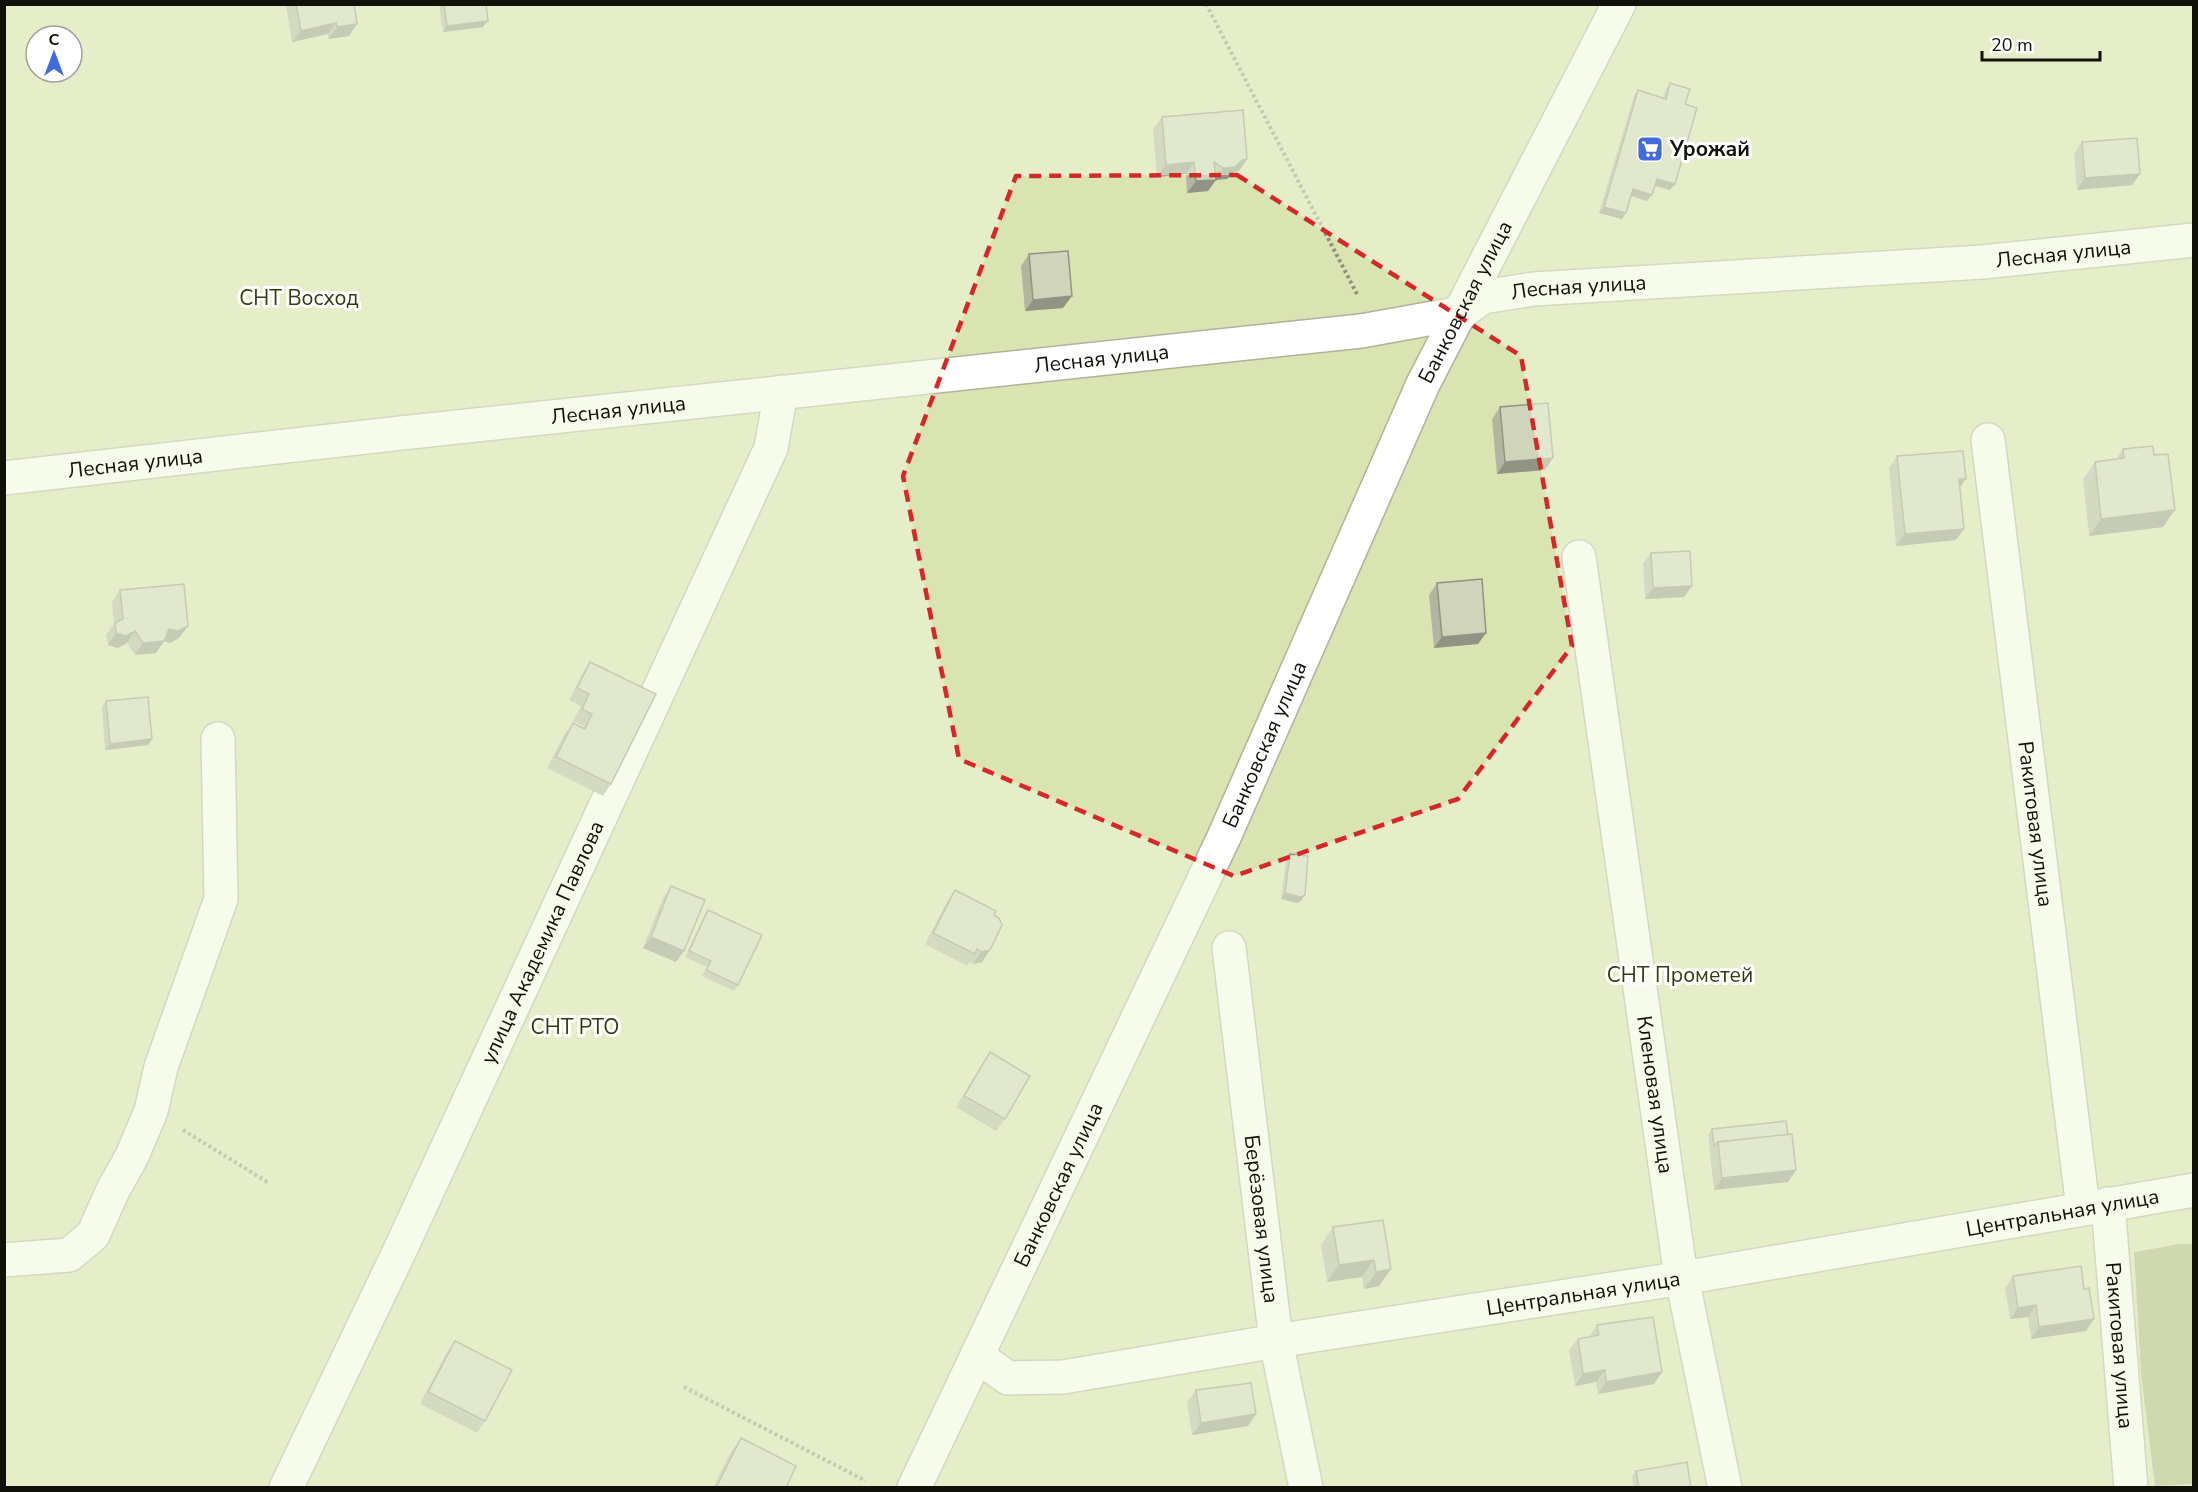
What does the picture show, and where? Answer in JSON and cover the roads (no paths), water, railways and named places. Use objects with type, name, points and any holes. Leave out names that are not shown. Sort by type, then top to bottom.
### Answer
[{"type":"street","name":"Банковская улица","points":[[914,1488],[1224,837],[1423,384],[1619,4]]},
{"type":"street","name":"Лесная улица","points":[[4,478],[401,432],[1375,328],[1461,313],[1482,297],[1534,289],[1983,262],[2193,240]]},
{"type":"street","name":"улица Академика Павлова","points":[[286,1488],[401,1248],[771,448],[781,392]]},
{"type":"street","name":"Ракитовая улица","points":[[1988,440],[2096,1206],[2131,1488]]},
{"type":"street","name":"Кленовая улица","points":[[1579,557],[1683,1278],[1725,1488]]},
{"type":"street","points":[[4,1260],[69,1255],[93,1235],[113,1190],[132,1156],[151,1111],[160,1067],[221,899],[218,738]]},
{"type":"street","name":"Берёзовая улица","points":[[1228,948],[1276,1341],[1306,1488]]},
{"type":"street","name":"Центральная улица","points":[[976,1356],[1008,1378],[1063,1377],[1276,1341],[1683,1278],[2193,1190]]},
{"type":"place","name":"Урожай","points":[[1650,149]]},
{"type":"park label","name":"СНТ Восход","points":[[299,298]]},
{"type":"park label","name":"СНТ Прометей","points":[[1680,975]]},
{"type":"park label","name":"СНТ РТО","points":[[575,1027]]}]
